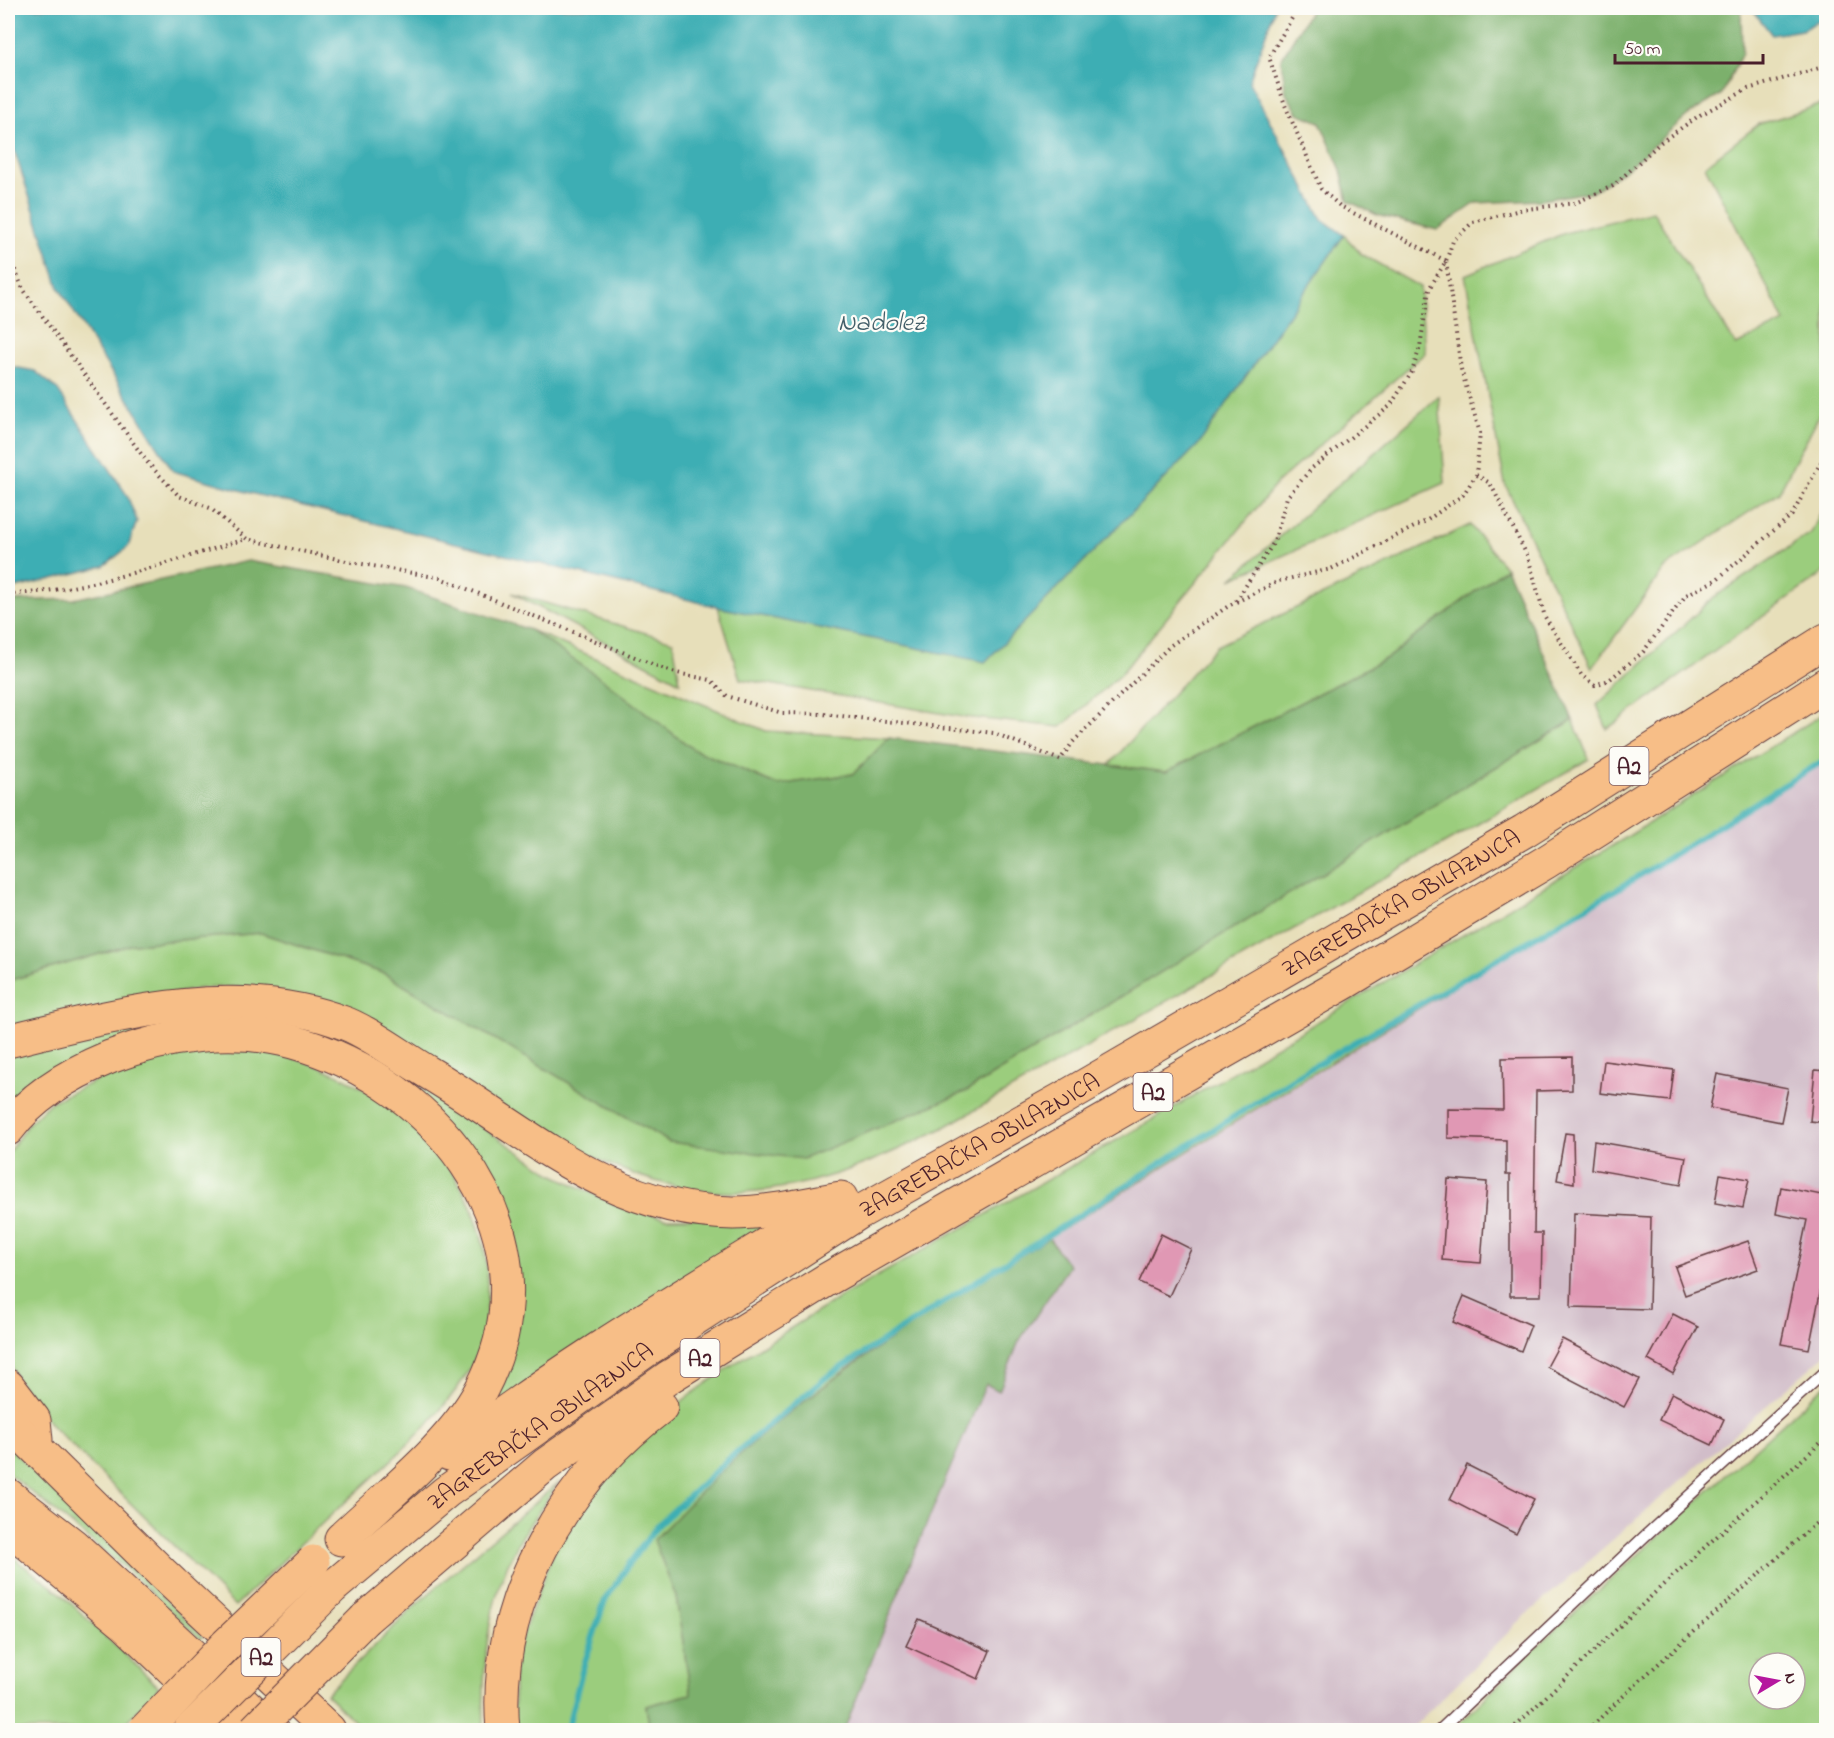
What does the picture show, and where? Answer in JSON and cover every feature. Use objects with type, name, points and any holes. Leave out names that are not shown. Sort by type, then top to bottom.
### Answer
[{"type":"highway","name":"ZAGREBAČKA OBILAZNICA","points":[[190,1731],[324,1574],[446,1492],[648,1349],[860,1212],[1062,1099],[1524,831],[1827,640]]},
{"type":"highway","name":"ZAGREBAČKA OBILAZNICA","points":[[255,1731],[365,1619],[545,1465],[659,1384],[828,1279],[1475,904],[1827,684]]},
{"type":"highway","points":[[8,1041],[78,1024],[194,1004],[259,1005],[300,1012],[348,1024],[457,1090],[559,1159],[641,1198],[689,1210],[734,1213],[774,1210],[841,1198]]},
{"type":"highway","points":[[8,1129],[30,1104],[60,1081],[127,1050],[192,1037],[251,1035],[290,1041],[326,1052],[363,1069],[392,1087],[443,1134],[480,1185],[501,1243],[506,1273],[503,1331],[481,1390],[463,1418],[440,1444],[340,1539],[324,1574],[227,1644],[145,1731]]},
{"type":"highway","points":[[340,1539],[508,1409],[841,1198],[1016,1109],[1062,1099]]},
{"type":"highway","points":[[503,1731],[501,1706],[504,1656],[525,1581],[554,1525],[603,1459],[636,1426],[681,1392],[963,1201]]},
{"type":"highway","points":[[8,1386],[34,1420],[38,1451]]},
{"type":"highway","points":[[8,1422],[329,1731]]},
{"type":"highway","points":[[8,1495],[74,1545],[273,1731]]},
{"type":"highway","points":[[8,1527],[125,1624],[236,1731]]},
{"type":"highway","points":[[8,1541],[54,1577],[83,1589]]},
{"type":"lane","points":[[1440,1731],[1645,1536],[1827,1371]]},
{"type":"path","points":[[1298,8],[1269,57],[1285,105],[1321,189],[1340,206],[1446,261]]},
{"type":"path","points":[[1236,602],[1274,542],[1287,497],[1312,468],[1390,406],[1412,372],[1420,347],[1429,289],[1446,261],[1453,241],[1473,222],[1520,210],[1575,203],[1613,186],[1661,142],[1700,114],[1748,89],[1827,66]]},
{"type":"path","points":[[8,253],[23,289],[147,462],[179,496],[210,508],[247,539],[351,562],[440,578],[672,672],[711,680],[727,696],[782,713],[823,714],[994,733],[1060,760],[1073,742],[1171,645],[1236,602],[1279,581],[1331,569],[1426,521],[1463,495],[1476,475],[1480,433],[1461,369],[1446,261]]},
{"type":"path","points":[[1476,475],[1490,483],[1528,557],[1545,616],[1582,676],[1594,685],[1609,680],[1643,652],[1686,595],[1716,580],[1792,515],[1827,453]]},
{"type":"path","points":[[8,594],[28,594],[125,575],[247,539]]},
{"type":"path","points":[[1511,1731],[1664,1584],[1827,1438]]},
{"type":"path","points":[[1588,1731],[1645,1674],[1713,1617],[1827,1514]]},
{"type":"shaded area","points":[[1826,761],[1826,1354],[1524,1617],[1410,1730],[844,1730],[921,1537],[987,1383],[999,1391],[1019,1341],[1069,1267],[1049,1238],[1421,1005]]},
{"type":"green space","points":[[1312,8],[1432,8],[1448,17],[1479,11],[1580,8],[1739,8],[1741,10],[1742,53],[1722,94],[1688,115],[1629,167],[1594,191],[1541,200],[1476,203],[1437,230],[1377,215],[1348,201],[1341,170],[1320,122],[1298,113],[1286,93],[1281,59]]},
{"type":"green space","points":[[1826,103],[1826,402],[1779,492],[1665,568],[1592,668],[1505,484],[1465,275],[1565,233],[1653,211],[1736,345],[1785,322],[1705,166],[1759,124]]},
{"type":"green space","points":[[1344,235],[1361,254],[1420,287],[1425,353],[1278,482],[1120,675],[1061,727],[963,717],[740,679],[718,607],[985,662],[1198,445]]},
{"type":"green space","points":[[1439,396],[1445,483],[1231,579]]},
{"type":"green space","points":[[1826,502],[1826,571],[1607,729],[1597,705],[1714,597],[1811,533]]},
{"type":"green space","points":[[1470,525],[1506,568],[1387,658],[1166,772],[1109,765],[1216,646]]},
{"type":"green space","points":[[248,561],[406,588],[530,630],[606,682],[693,749],[777,785],[853,774],[889,738],[1166,772],[1387,658],[1506,568],[1573,720],[965,1092],[803,1159],[669,1142],[383,973],[261,933],[133,944],[8,981],[8,601],[74,599]]},
{"type":"green space","points":[[512,593],[673,641],[680,682]]},
{"type":"green space","points":[[530,630],[766,731],[889,738],[853,774],[778,785],[693,749],[606,682]]},
{"type":"green space","points":[[1826,712],[1826,761],[968,1287],[873,1350],[766,1432],[654,1540],[676,1597],[691,1694],[646,1706],[650,1730],[514,1730],[514,1658],[561,1531],[643,1433],[686,1398],[735,1363],[839,1298],[1168,1111],[1627,837]]},
{"type":"green space","points":[[1573,720],[1589,759],[945,1127],[891,1153],[835,1175],[777,1189],[717,1192],[655,1181],[625,1171],[567,1144],[283,992],[236,987],[202,988],[8,1027],[8,981],[133,944],[261,933],[383,973],[669,1142],[965,1092]]},
{"type":"green space","points":[[181,1018],[8,1106],[8,1055]]},
{"type":"green space","points":[[287,1024],[316,1032],[387,1064],[554,1175],[615,1204],[665,1218],[787,1216],[472,1420],[510,1341],[472,1149]]},
{"type":"green space","points":[[197,1049],[262,1052],[300,1060],[335,1073],[368,1091],[399,1114],[427,1141],[451,1171],[470,1204],[482,1239],[487,1276],[486,1313],[478,1350],[468,1372],[441,1410],[409,1444],[235,1606],[53,1427],[18,1381],[8,1360],[8,1153],[28,1124],[51,1102],[133,1063]]},
{"type":"green space","points":[[1049,1238],[1069,1266],[1019,1341],[999,1391],[986,1384],[921,1537],[844,1730],[650,1730],[646,1706],[691,1694],[676,1597],[654,1540],[733,1461],[816,1393],[914,1324]]},
{"type":"green space","points":[[1826,1384],[1826,1730],[1453,1730],[1531,1652]]},
{"type":"green space","points":[[8,1446],[203,1636],[200,1639],[131,1573],[8,1473]]},
{"type":"green space","points":[[559,1482],[518,1544],[499,1588],[485,1658],[484,1730],[364,1730],[326,1694],[419,1602]]},
{"type":"green space","points":[[8,1554],[59,1592],[159,1687],[120,1730],[8,1730]]},
{"type":"water","name":"Nadolez","points":[[8,8],[1275,8],[1249,82],[1322,219],[1344,235],[1198,445],[985,662],[718,607],[250,493],[173,471],[59,288],[8,131]]},
{"type":"water","points":[[1751,8],[1826,8],[1826,17],[1802,30],[1772,35]]},
{"type":"water","points":[[8,366],[35,371],[57,389],[127,495],[137,521],[128,547],[104,566],[8,590]]},
{"type":"building","points":[[1572,1057],[1572,1090],[1536,1091],[1534,1233],[1542,1233],[1541,1296],[1510,1296],[1510,1175],[1506,1175],[1506,1140],[1448,1138],[1448,1109],[1503,1110],[1502,1058]]},
{"type":"building","points":[[1604,1061],[1674,1070],[1670,1101],[1600,1093]]},
{"type":"building","points":[[1815,1070],[1827,1071],[1827,1123],[1810,1121]]},
{"type":"building","points":[[1717,1074],[1788,1088],[1781,1122],[1710,1108]]},
{"type":"building","points":[[1565,1133],[1573,1134],[1574,1183],[1557,1180]]},
{"type":"building","points":[[1594,1141],[1686,1157],[1681,1185],[1591,1169]]},
{"type":"building","points":[[1720,1174],[1749,1179],[1743,1208],[1715,1203]]},
{"type":"building","points":[[1448,1179],[1487,1182],[1481,1263],[1442,1260]]},
{"type":"building","points":[[1781,1187],[1827,1196],[1827,1258],[1809,1349],[1781,1344],[1807,1220],[1776,1214]]},
{"type":"building","points":[[1574,1213],[1651,1217],[1649,1309],[1571,1307]]},
{"type":"building","points":[[1161,1234],[1191,1249],[1169,1296],[1139,1282]]},
{"type":"building","points":[[1748,1241],[1758,1269],[1685,1295],[1675,1267]]},
{"type":"building","points":[[1464,1296],[1531,1325],[1521,1351],[1453,1322]]},
{"type":"building","points":[[1673,1314],[1698,1327],[1673,1374],[1648,1360]]},
{"type":"building","points":[[1562,1339],[1639,1379],[1624,1407],[1547,1367]]},
{"type":"building","points":[[1672,1393],[1724,1419],[1712,1445],[1659,1420]]},
{"type":"building","points":[[1467,1465],[1534,1499],[1516,1534],[1450,1500]]},
{"type":"building","points":[[919,1619],[990,1651],[978,1679],[906,1646]]},
{"type":"waterway","points":[[567,1730],[582,1671],[605,1600],[631,1561],[658,1525],[732,1456],[828,1376],[1302,1073],[1626,884],[1826,759]]}]
